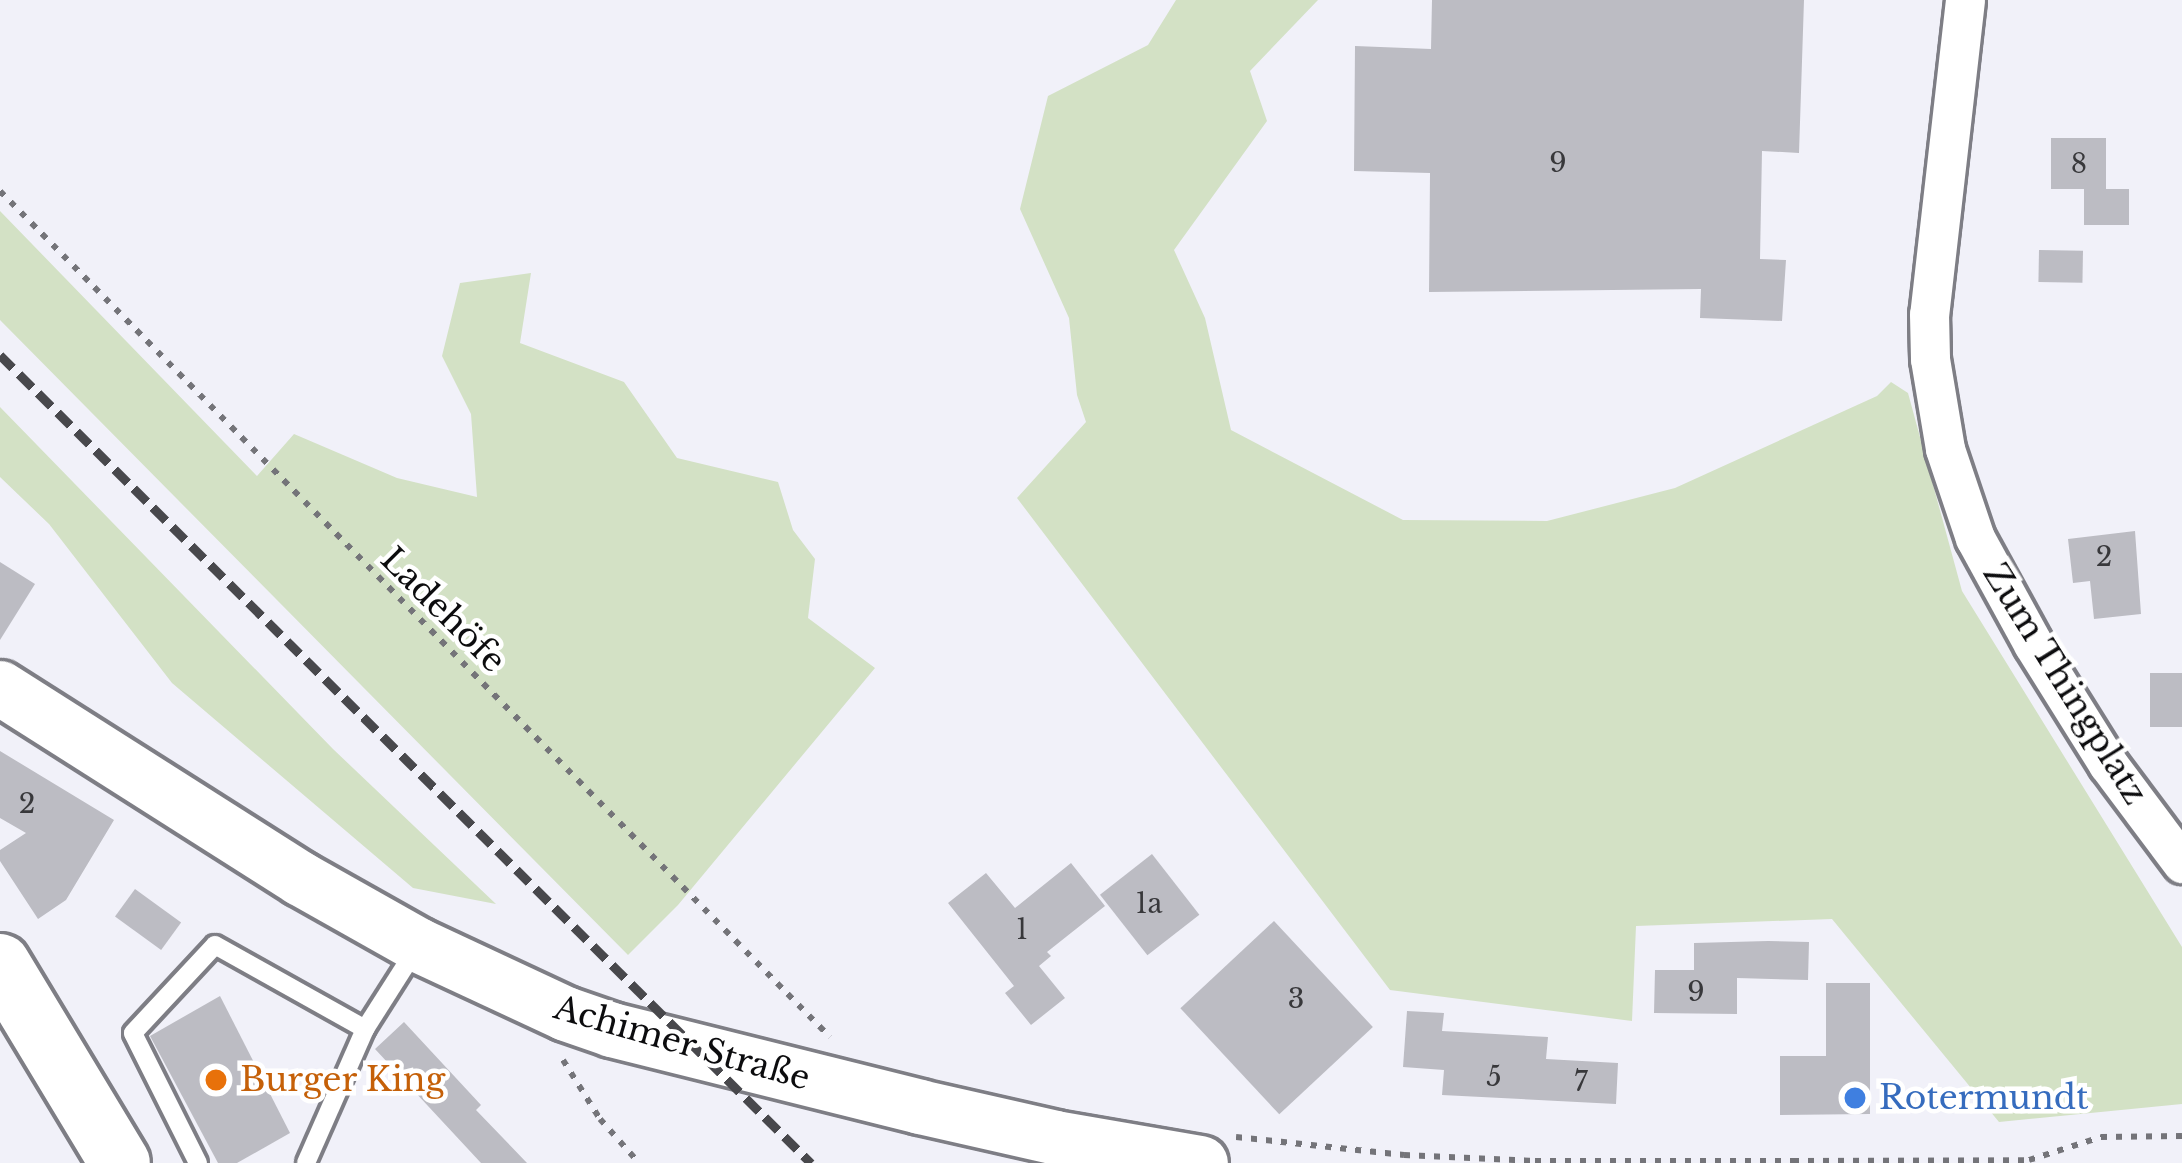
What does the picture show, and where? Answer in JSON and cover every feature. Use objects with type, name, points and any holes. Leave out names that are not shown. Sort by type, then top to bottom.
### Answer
[{"type":"main road","name":"Achimer Straße","points":[[7,697],[418,946],[489,981],[612,1030],[1056,1138],[1207,1148]]},
{"type":"main road","points":[[0,964],[120,1163]]},
{"type":"street","name":"Zum Thingplatz","points":[[1965,0],[1929,314],[1930,359],[1945,449],[1975,538],[2033,644],[2108,764],[2182,862]]},
{"type":"lane","points":[[199,1163],[133,1034],[215,945],[365,1029]]},
{"type":"lane","points":[[306,1163],[365,1029],[418,946]]},
{"type":"path","name":"Ladehöfe","points":[[0,191],[842,1049]]},
{"type":"path","points":[[557,1051],[600,1119],[639,1163]]},
{"type":"path","points":[[1207,1148],[1605,1161],[2029,1160],[2101,1137],[2182,1136]]},
{"type":"green space","points":[[1176,0],[1318,0],[1250,71],[1267,121],[1174,250],[1205,318],[1231,430],[1403,520],[1547,521],[1675,488],[1877,396],[1891,382],[1908,393],[1962,591],[2182,947],[2182,1104],[1999,1122],[1832,919],[1636,926],[1632,1021],[1390,990],[1017,498],[1086,422],[1077,395],[1069,318],[1020,209],[1048,96],[1148,45]]},
{"type":"green space","points":[[0,211],[257,476],[294,434],[397,478],[477,497],[471,414],[442,356],[460,283],[531,273],[520,343],[624,382],[677,458],[778,482],[793,530],[815,559],[808,618],[875,668],[678,905],[628,955],[0,320]]},
{"type":"green space","points":[[0,407],[333,749],[496,904],[413,888],[172,683],[49,524],[0,477]]},
{"type":"building","points":[[1432,0],[1804,0],[1799,153],[1762,151],[1760,259],[1786,260],[1782,321],[1700,318],[1701,289],[1429,292],[1430,173],[1354,171],[1355,46],[1431,49]]},
{"type":"building","points":[[2051,138],[2106,138],[2106,189],[2051,189]]},
{"type":"building","points":[[2084,189],[2129,189],[2129,225],[2084,225]]},
{"type":"building","points":[[2039,250],[2083,251],[2082,283],[2038,282]]},
{"type":"building","points":[[2135,531],[2141,614],[2094,619],[2090,581],[2073,583],[2068,539]]},
{"type":"building","points":[[0,562],[35,584],[0,640]]},
{"type":"building","points":[[2150,673],[2182,673],[2182,727],[2150,727]]},
{"type":"building","points":[[0,751],[114,820],[66,900],[38,919],[0,861],[0,850],[26,833],[0,818]]},
{"type":"building","points":[[1152,854],[1199,915],[1147,955],[1100,895]]},
{"type":"building","points":[[1071,863],[1105,906],[1047,952],[1051,956],[1039,966],[1065,998],[1031,1025],[1005,993],[1014,986],[948,903],[986,873],[1015,908]]},
{"type":"building","points":[[135,889],[181,923],[161,950],[115,917]]},
{"type":"building","points":[[1274,921],[1373,1027],[1279,1114],[1180,1008]]},
{"type":"building","points":[[1809,942],[1808,980],[1737,978],[1737,1014],[1654,1013],[1655,970],[1694,970],[1694,943]]},
{"type":"building","points":[[1826,983],[1870,983],[1870,1114],[1780,1115],[1780,1056],[1826,1056]]},
{"type":"building","name":"Burger King","points":[[220,996],[290,1133],[237,1163],[218,1163],[150,1036]]},
{"type":"building","points":[[1407,1011],[1444,1013],[1442,1031],[1548,1037],[1546,1059],[1618,1063],[1616,1104],[1442,1095],[1444,1070],[1403,1067]]},
{"type":"building","points":[[404,1022],[527,1163],[481,1163],[375,1049]]},
{"type":"railway","points":[[0,355],[811,1163]]},
{"type":"place","name":"Burger King","points":[[216,1080]]},
{"type":"place","name":"Rotermundt","points":[[1855,1098]]}]
